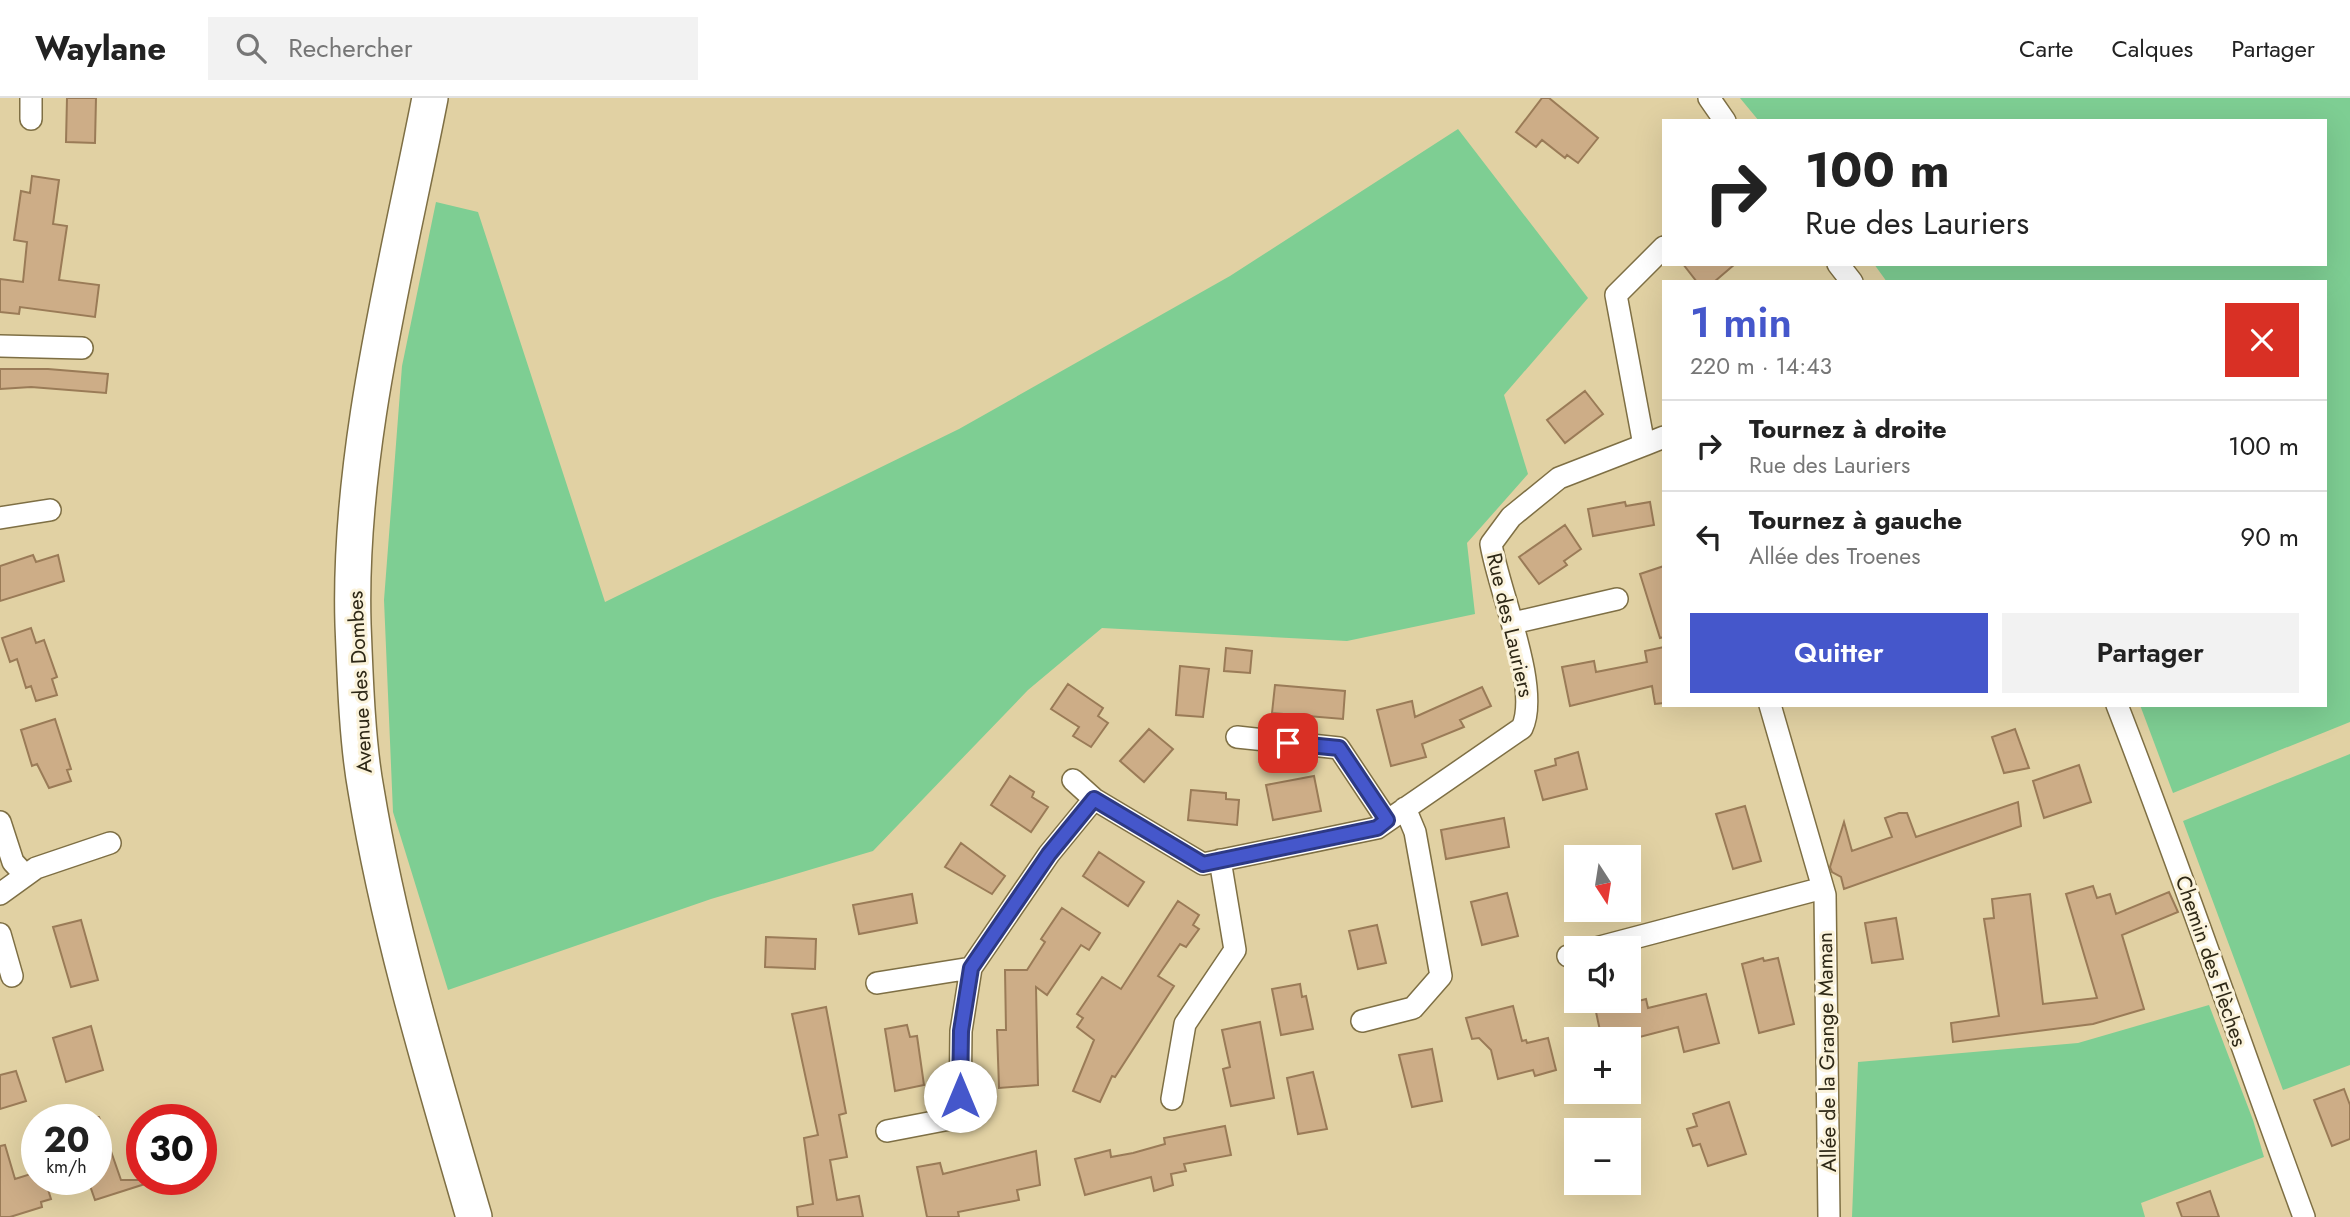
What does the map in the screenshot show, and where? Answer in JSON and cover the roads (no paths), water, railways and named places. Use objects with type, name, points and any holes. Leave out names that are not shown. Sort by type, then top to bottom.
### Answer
[{"type":"main road","name":"Avenue des Dombes","points":[[430,98],[372,394],[358,507],[353,622],[365,788],[407,984],[474,1217]]},
{"type":"street","points":[[1709,98],[1724,119]]},
{"type":"street","points":[[1662,249],[1616,295],[1644,445],[1662,438]]},
{"type":"street","points":[[1840,266],[1850,280]]},
{"type":"street","points":[[0,346],[82,348]]},
{"type":"street","name":"Rue des Lauriers","points":[[1073,780],[1094,799],[1203,864],[1377,828],[1522,728],[1528,708],[1513,623],[1494,565],[1491,544],[1511,517],[1559,478],[1644,445]]},
{"type":"street","points":[[0,518],[50,510]]},
{"type":"street","points":[[1513,623],[1617,599]]},
{"type":"street","name":"Allée de la Grange Maman","points":[[1771,707],[1823,888],[1829,1217]]},
{"type":"street","name":"Chemin des Flèches","points":[[2118,707],[2171,845],[2224,1001],[2304,1217]]},
{"type":"street","points":[[1237,737],[1339,748],[1415,832],[1441,976],[1413,1008],[1362,1021]]},
{"type":"street","points":[[887,1131],[960,1117],[961,1031],[971,968],[1049,854],[1094,799]]},
{"type":"street","points":[[0,822],[13,862],[25,875]]},
{"type":"street","points":[[0,894],[36,868],[110,843]]},
{"type":"street","points":[[1172,1099],[1185,1024],[1235,950],[1220,860]]},
{"type":"street","points":[[1641,936],[1823,888]]},
{"type":"street","points":[[0,934],[12,976]]},
{"type":"street","points":[[877,983],[971,968]]}]
